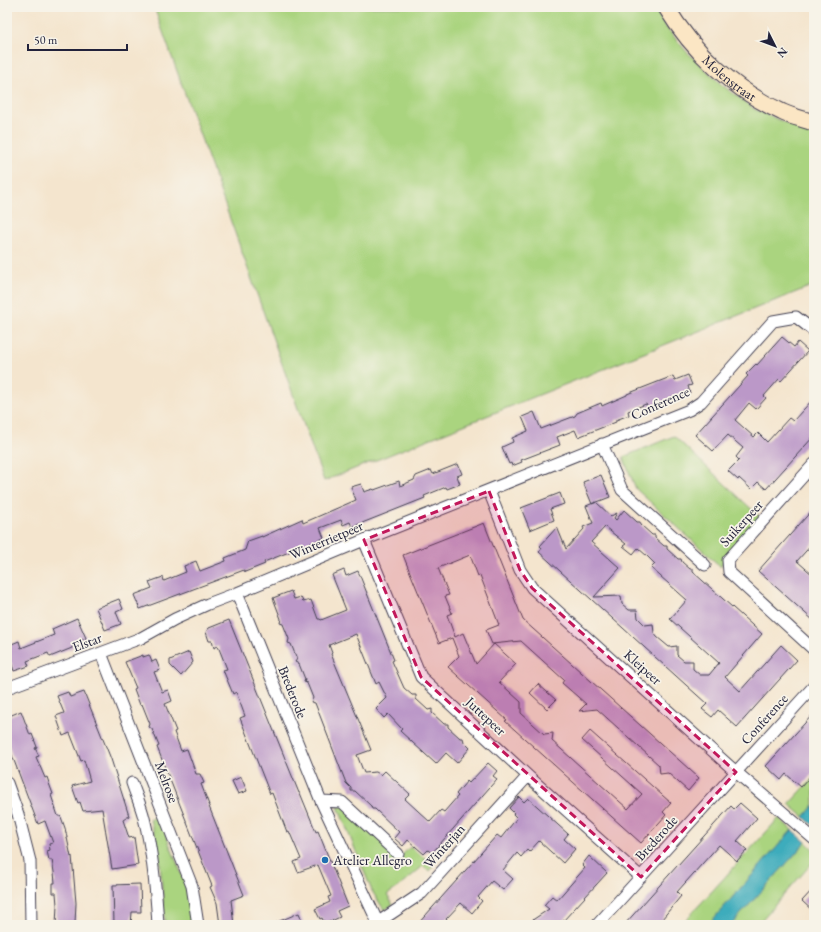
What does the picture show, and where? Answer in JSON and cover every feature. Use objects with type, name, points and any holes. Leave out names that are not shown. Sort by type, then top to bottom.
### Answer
[{"type":"street","name":"Molenstraat","points":[[666,7],[678,27],[707,60],[741,90],[782,112],[814,123]]},
{"type":"street","name":"Conference","points":[[489,491],[689,410],[701,402],[773,321],[796,317],[814,331]]},
{"type":"street","points":[[602,444],[622,490],[705,565]]},
{"type":"street","name":"Suikerpeer","points":[[814,464],[728,560],[729,572],[814,650]]},
{"type":"street","name":"Winterrietpeer","points":[[175,619],[364,540],[489,491]]},
{"type":"street","name":"Kleipeer","points":[[489,491],[520,570],[532,588],[736,772],[814,839]]},
{"type":"street","name":"Juttepeer","points":[[364,540],[421,677],[528,776],[641,877]]},
{"type":"street","name":"Brederode","points":[[237,593],[321,801],[377,924]]},
{"type":"street","name":"Elstar","points":[[7,688],[141,638],[175,619]]},
{"type":"street","name":"Melrose","points":[[101,653],[192,886],[198,925]]},
{"type":"street","name":"Conference","points":[[736,772],[814,686]]},
{"type":"street","name":"Brederode","points":[[597,925],[736,772]]},
{"type":"street","name":"Winterjan","points":[[377,924],[422,892],[528,776]]},
{"type":"street","points":[[132,783],[144,817],[148,835],[156,886],[158,925]]},
{"type":"street","points":[[7,784],[18,814],[30,861],[31,925]]},
{"type":"street","points":[[321,801],[342,802],[398,854]]},
{"type":"highlighted area","points":[[489,491],[520,570],[532,588],[736,772],[641,877],[421,677],[364,540]]},
{"type":"green space","points":[[154,7],[654,7],[665,26],[686,51],[722,85],[754,109],[814,135],[814,285],[324,481]]},
{"type":"green space","points":[[674,436],[761,518],[723,561],[721,567],[636,489],[623,457]]},
{"type":"green space","points":[[814,777],[814,805],[804,817],[789,804]]},
{"type":"green space","points":[[343,806],[400,857],[410,847],[434,865],[429,871],[423,866],[387,895],[393,905],[384,910],[372,891],[338,807]]},
{"type":"green space","points":[[158,815],[185,883],[194,925],[165,925],[159,850],[150,820]]},
{"type":"green space","points":[[779,818],[792,830],[708,925],[681,925]]},
{"type":"green space","points":[[806,842],[814,850],[814,861],[757,925],[731,925]]},
{"type":"water","points":[[814,805],[814,826],[804,817]]},
{"type":"water","points":[[792,830],[806,842],[731,925],[708,925]]},
{"type":"building","points":[[782,337],[794,347],[798,342],[808,351],[781,381],[779,379],[764,396],[766,398],[756,409],[749,403],[735,420],[754,437],[758,433],[767,442],[789,418],[793,421],[814,398],[814,436],[766,489],[758,482],[751,489],[739,478],[738,480],[728,471],[739,460],[736,457],[743,448],[728,435],[713,451],[695,435],[748,376],[746,374],[756,364],[757,365]]},
{"type":"building","points":[[688,375],[692,385],[688,386],[690,393],[649,409],[646,404],[628,411],[629,415],[616,420],[616,422],[578,437],[575,430],[557,437],[560,445],[521,460],[522,462],[512,466],[511,463],[509,464],[502,447],[513,442],[512,438],[528,431],[522,417],[534,412],[541,429],[575,416],[577,413],[601,403],[602,406],[627,394],[673,376],[675,380]]},
{"type":"building","points":[[458,464],[462,474],[457,476],[460,484],[447,489],[446,487],[424,496],[425,498],[352,527],[350,522],[343,525],[341,520],[320,528],[324,538],[264,562],[265,564],[245,572],[244,570],[140,609],[134,595],[152,588],[149,582],[163,577],[164,581],[186,572],[184,566],[196,561],[200,571],[226,561],[225,558],[245,550],[248,541],[262,537],[302,519],[303,523],[356,500],[351,487],[361,484],[364,492],[399,481],[400,486],[414,480],[416,476],[431,470],[433,474]]},
{"type":"building","points":[[601,475],[610,497],[592,504],[583,482]]},
{"type":"building","points":[[560,493],[564,504],[550,509],[554,520],[530,530],[521,508]]},
{"type":"building","points":[[596,502],[611,516],[617,513],[614,518],[616,520],[624,510],[637,522],[640,522],[641,525],[652,535],[655,535],[655,538],[664,546],[667,546],[667,549],[678,559],[681,559],[682,562],[690,569],[693,569],[693,572],[762,634],[725,677],[740,691],[781,645],[797,660],[737,727],[718,710],[712,717],[702,709],[707,704],[539,552],[542,548],[540,546],[557,527],[566,549],[584,529],[583,527],[593,523],[586,506]],"holes":[[[605,527],[626,544],[623,546],[633,554],[638,548],[647,556],[655,564],[651,568],[687,600],[670,619],[719,663],[709,675],[700,675],[693,669],[693,661],[684,661],[677,655],[677,646],[669,647],[657,637],[654,633],[653,624],[645,625],[638,618],[637,610],[629,610],[622,604],[621,596],[594,597],[620,568],[591,542]]]},
{"type":"building","points":[[814,508],[814,542],[797,561],[814,576],[814,621],[758,571]]},
{"type":"building","points":[[484,523],[523,620],[699,778],[688,791],[668,773],[660,774],[659,765],[597,709],[579,711],[586,704],[562,683],[564,680],[521,641],[492,644],[486,630],[499,625],[480,575],[478,576],[470,555],[438,568],[449,595],[445,596],[452,613],[447,615],[455,637],[463,633],[476,664],[494,644],[516,664],[499,682],[521,702],[521,713],[544,734],[553,733],[552,741],[628,809],[642,794],[582,740],[590,731],[671,803],[663,812],[666,815],[641,843],[505,721],[507,720],[448,667],[459,656],[452,638],[439,643],[403,555]]},
{"type":"building","points":[[344,570],[346,576],[358,571],[394,660],[392,661],[404,688],[412,695],[416,695],[416,699],[428,710],[432,709],[432,713],[444,724],[448,724],[448,727],[460,738],[463,738],[464,742],[470,748],[457,763],[446,753],[436,764],[400,731],[402,729],[388,714],[384,718],[376,709],[387,698],[379,682],[376,684],[356,634],[329,645],[331,654],[371,750],[357,755],[364,773],[376,772],[381,775],[385,771],[410,794],[405,799],[430,822],[441,810],[444,812],[458,796],[456,794],[467,781],[469,783],[488,763],[497,771],[493,776],[497,779],[432,853],[428,850],[424,854],[408,840],[403,846],[394,838],[399,832],[375,809],[372,809],[371,806],[355,791],[351,791],[351,788],[346,783],[315,703],[311,702],[313,698],[307,683],[304,682],[305,679],[299,664],[295,662],[297,659],[291,644],[288,643],[289,639],[283,624],[280,623],[281,619],[273,598],[291,591],[294,599],[301,597],[303,602],[311,600],[318,619],[321,620],[346,610],[332,575]]},
{"type":"building","points":[[119,599],[123,609],[116,612],[121,624],[105,630],[96,608]]},
{"type":"building","points":[[77,618],[86,638],[76,642],[77,644],[72,648],[50,657],[48,653],[27,661],[29,666],[14,671],[11,662],[7,663],[7,646],[19,641],[21,648],[54,635],[52,629]]},
{"type":"building","points":[[229,620],[299,793],[316,832],[318,831],[348,906],[337,911],[340,917],[325,924],[322,918],[320,919],[315,909],[330,902],[328,897],[331,896],[318,865],[298,872],[294,862],[301,859],[289,831],[287,832],[272,793],[270,794],[240,718],[245,716],[236,692],[233,694],[223,670],[227,669],[218,646],[214,648],[212,641],[209,641],[206,632],[209,628]]},
{"type":"building","points":[[189,652],[193,662],[181,676],[170,665],[170,660]]},
{"type":"building","points":[[143,655],[143,657],[149,655],[152,662],[156,660],[160,670],[154,672],[162,692],[168,690],[172,701],[165,704],[176,731],[174,732],[181,751],[187,749],[196,774],[200,774],[204,783],[201,784],[209,805],[208,804],[244,895],[231,900],[234,925],[220,925],[217,903],[210,887],[212,886],[157,747],[159,746],[152,729],[149,727],[150,724],[134,689],[136,688],[125,662]]},
{"type":"building","points":[[538,684],[556,700],[547,709],[530,693]]},
{"type":"building","points":[[68,692],[70,697],[84,692],[111,759],[129,816],[123,820],[129,838],[134,837],[138,865],[112,869],[102,809],[83,811],[80,802],[78,803],[72,786],[90,781],[84,760],[81,761],[70,733],[63,736],[56,716],[64,713],[57,696]]},
{"type":"building","points":[[21,711],[30,735],[32,734],[37,747],[35,748],[39,756],[36,757],[45,778],[47,777],[58,816],[61,817],[65,828],[71,857],[72,856],[76,903],[75,923],[73,925],[56,925],[56,893],[53,893],[53,883],[55,883],[54,872],[52,860],[49,860],[47,851],[50,850],[49,844],[53,843],[45,821],[38,824],[7,742],[7,717]]},
{"type":"building","points":[[814,713],[814,772],[801,787],[786,774],[781,780],[766,766]]},
{"type":"building","points":[[241,777],[247,791],[238,794],[232,781]]},
{"type":"building","points":[[519,797],[524,802],[528,798],[568,834],[564,839],[575,849],[563,863],[539,841],[529,852],[527,850],[521,857],[517,853],[503,870],[513,879],[503,890],[492,881],[478,897],[482,901],[472,913],[461,903],[446,919],[453,925],[417,925],[497,835],[501,838],[517,818],[509,808]]},
{"type":"building","points":[[740,803],[757,818],[737,841],[747,850],[737,861],[719,845],[677,892],[681,896],[662,919],[668,925],[624,925],[731,806],[734,809]]},
{"type":"building","points":[[589,856],[607,873],[563,921],[558,925],[525,925],[549,909],[544,905],[552,896],[557,900],[585,868],[582,865]]},
{"type":"building","points":[[140,884],[141,912],[132,912],[131,925],[114,924],[113,885]]},
{"type":"building","points":[[814,888],[814,912],[802,901]]},
{"type":"building","points":[[299,913],[304,925],[270,925]]},
{"type":"place","name":"Atelier Allegro","points":[[325,860]]}]
